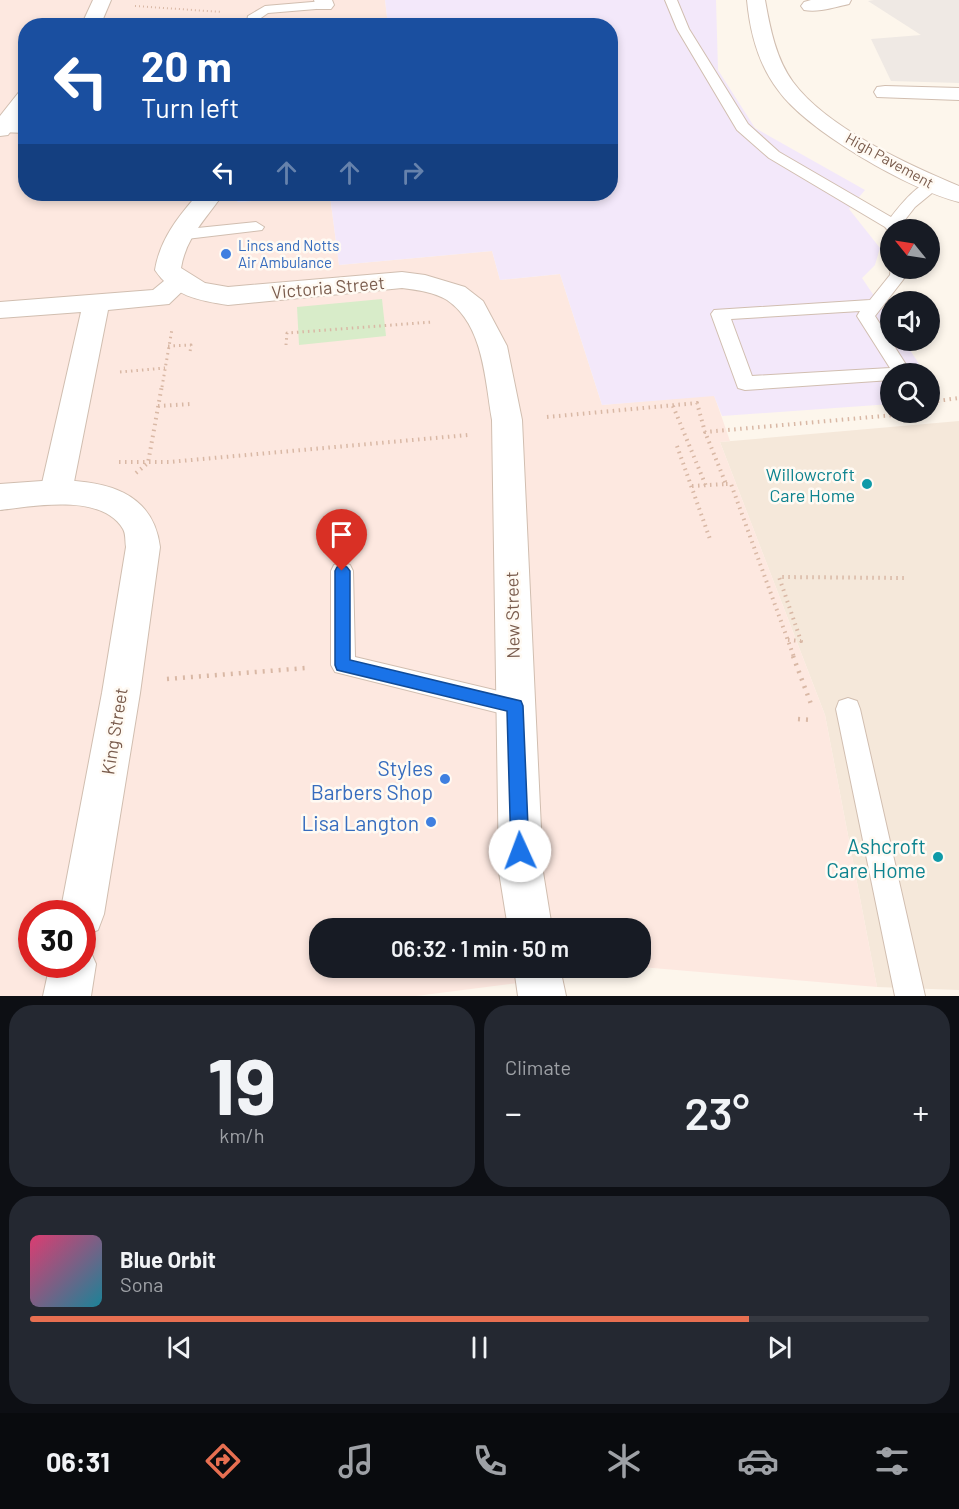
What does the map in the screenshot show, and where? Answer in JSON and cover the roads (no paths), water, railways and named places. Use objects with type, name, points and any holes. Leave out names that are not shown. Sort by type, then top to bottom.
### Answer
[{"type":"street","points":[[94,18],[102,0]]},
{"type":"street","name":"High Pavement","points":[[756,0],[766,51],[793,95],[840,132],[877,155],[959,195]]},
{"type":"street","points":[[811,6],[842,0]]},
{"type":"street","points":[[885,92],[959,94]]},
{"type":"street","points":[[2,128],[18,107]]},
{"type":"street","points":[[2,128],[18,127]]},
{"type":"street","points":[[0,310],[96,303],[169,290],[169,256],[178,234],[205,201]]},
{"type":"street","name":"Victoria Street","points":[[169,290],[228,296],[402,280],[425,283],[455,293],[473,308]]},
{"type":"street","points":[[0,497],[59,479],[96,303]]},
{"type":"street","name":"New Street","points":[[473,308],[494,346],[507,420],[520,873],[528,918]]},
{"type":"street","name":"King Street","points":[[59,479],[84,493],[107,500],[127,511],[140,526],[143,547],[84,900]]},
{"type":"street","points":[[67,996],[70,978]]},
{"type":"street","points":[[539,978],[542,996]]},
{"type":"lane","points":[[671,0],[684,29],[742,127],[774,155],[881,219]]},
{"type":"lane","points":[[258,18],[276,8],[323,3]]},
{"type":"lane","points":[[899,219],[909,204],[935,184]]},
{"type":"lane","points":[[178,234],[256,227]]},
{"type":"lane","points":[[896,279],[866,316],[896,363]]},
{"type":"lane","points":[[875,305],[720,314],[745,383],[880,375]]},
{"type":"lane","points":[[342,571],[343,665],[515,706]]},
{"type":"lane","points":[[848,710],[910,996]]},
{"type":"place","name":"Lincs and Notts Air Ambulance","points":[[226,254]]},
{"type":"place","name":"Willowcroft Care Home","points":[[867,484]]},
{"type":"place","name":"Styles Barbers Shop","points":[[445,779]]},
{"type":"place","name":"Lisa Langton","points":[[431,822]]},
{"type":"place","name":"Ashcroft Care Home","points":[[938,857]]}]
